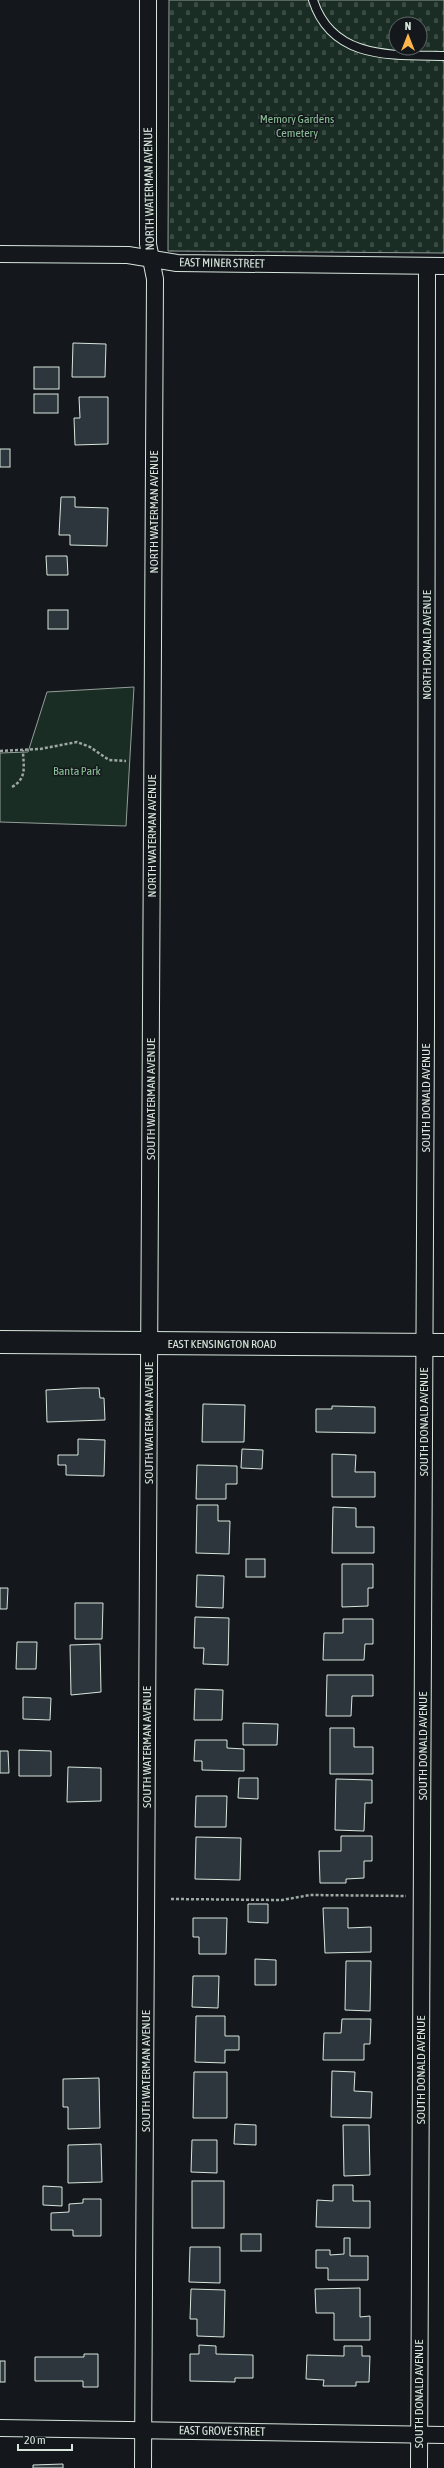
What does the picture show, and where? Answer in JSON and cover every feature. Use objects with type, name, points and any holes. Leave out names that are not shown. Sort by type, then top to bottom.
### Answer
[{"type":"main road","name":"EAST KENSINGTON ROAD","points":[[0,1342],[434,1345]]},
{"type":"street","name":"NORTH WATERMAN AVENUE","points":[[148,0],[148,236],[155,279],[152,1025]]},
{"type":"street","name":"EAST MINER STREET","points":[[0,254],[128,255],[177,263],[444,266]]},
{"type":"street","name":"NORTH DONALD AVENUE","points":[[426,1024],[427,266]]},
{"type":"street","name":"SOUTH DONALD AVENUE","points":[[419,2468],[422,1896],[434,1345],[426,1024]]},
{"type":"street","name":"SOUTH WATERMAN AVENUE","points":[[143,2468],[152,1025]]},
{"type":"street","name":"EAST GROVE STREET","points":[[0,2428],[444,2435]]},
{"type":"lane","points":[[313,0],[318,16],[327,28],[350,45],[378,54],[393,56],[444,56]]},
{"type":"path","points":[[0,751],[23,750],[77,742],[90,747],[110,760],[126,761]]},
{"type":"path","points":[[12,787],[20,783],[24,774],[23,750]]},
{"type":"path","points":[[171,1899],[282,1900],[310,1895],[422,1896]]},
{"type":"green space","name":"Memory Gardens Cemetery","points":[[169,0],[444,0],[444,253],[168,251]]},
{"type":"green space","name":"Banta Park","points":[[134,687],[126,826],[0,822],[0,753],[28,752],[47,692]]},
{"type":"building","points":[[73,343],[106,344],[105,377],[72,377]]},
{"type":"building","points":[[34,367],[59,367],[59,389],[34,389]]},
{"type":"building","points":[[34,394],[58,394],[58,413],[34,413]]},
{"type":"building","points":[[79,397],[108,397],[108,444],[75,445],[74,418],[80,418]]},
{"type":"building","points":[[0,449],[10,449],[10,467],[0,467]]},
{"type":"building","points":[[61,497],[75,497],[75,507],[108,508],[107,546],[70,545],[70,535],[59,535]]},
{"type":"building","points":[[46,556],[67,556],[68,575],[47,575]]},
{"type":"building","points":[[48,610],[68,610],[68,629],[48,629]]},
{"type":"building","points":[[99,1388],[100,1398],[104,1398],[105,1420],[47,1422],[46,1390]]},
{"type":"building","points":[[203,1404],[245,1405],[244,1442],[202,1442]]},
{"type":"building","points":[[332,1406],[375,1407],[375,1433],[316,1432],[316,1409],[332,1409]]},
{"type":"building","points":[[78,1439],[105,1440],[104,1476],[66,1475],[66,1465],[58,1465],[58,1455],[78,1455]]},
{"type":"building","points":[[242,1449],[263,1450],[262,1469],[241,1468]]},
{"type":"building","points":[[332,1454],[356,1455],[355,1472],[375,1472],[375,1497],[332,1497]]},
{"type":"building","points":[[197,1465],[237,1466],[237,1484],[226,1484],[226,1499],[196,1499]]},
{"type":"building","points":[[197,1505],[218,1505],[218,1521],[230,1521],[229,1554],[196,1553]]},
{"type":"building","points":[[333,1507],[356,1508],[356,1527],[374,1527],[374,1553],[332,1553]]},
{"type":"building","points":[[246,1559],[265,1559],[265,1577],[246,1577]]},
{"type":"building","points":[[342,1564],[373,1564],[373,1588],[368,1588],[368,1606],[342,1607]]},
{"type":"building","points":[[197,1575],[224,1576],[223,1608],[196,1607]]},
{"type":"building","points":[[0,1588],[8,1588],[7,1609],[0,1609]]},
{"type":"building","points":[[75,1603],[103,1603],[102,1639],[75,1639]]},
{"type":"building","points":[[195,1617],[229,1618],[228,1665],[203,1664],[204,1648],[194,1648]]},
{"type":"building","points":[[343,1619],[373,1619],[373,1644],[365,1644],[364,1660],[323,1660],[324,1633],[343,1633]]},
{"type":"building","points":[[17,1642],[37,1642],[36,1669],[16,1669]]},
{"type":"building","points":[[100,1644],[101,1692],[71,1695],[70,1645]]},
{"type":"building","points":[[327,1675],[373,1675],[373,1696],[352,1696],[351,1716],[326,1716]]},
{"type":"building","points":[[195,1689],[223,1690],[222,1720],[194,1720]]},
{"type":"building","points":[[23,1697],[51,1698],[50,1720],[23,1719]]},
{"type":"building","points":[[243,1723],[278,1724],[277,1745],[243,1745]]},
{"type":"building","points":[[330,1728],[354,1728],[354,1747],[373,1747],[373,1774],[330,1774]]},
{"type":"building","points":[[195,1740],[227,1740],[227,1748],[244,1749],[244,1771],[202,1770],[202,1761],[194,1761]]},
{"type":"building","points":[[19,1750],[51,1751],[51,1776],[19,1776]]},
{"type":"building","points":[[0,1751],[8,1751],[9,1773],[0,1773]]},
{"type":"building","points":[[68,1767],[101,1768],[101,1801],[67,1802]]},
{"type":"building","points":[[239,1778],[258,1778],[258,1799],[238,1798]]},
{"type":"building","points":[[336,1779],[372,1780],[372,1803],[365,1803],[364,1831],[335,1830]]},
{"type":"building","points":[[196,1796],[227,1796],[226,1827],[195,1827]]},
{"type":"building","points":[[341,1836],[372,1836],[372,1861],[364,1861],[364,1878],[346,1879],[346,1883],[320,1883],[319,1851],[341,1851]]},
{"type":"building","points":[[196,1837],[241,1838],[240,1880],[195,1879]]},
{"type":"building","points":[[248,1904],[268,1904],[268,1923],[248,1922]]},
{"type":"building","points":[[323,1908],[348,1908],[348,1928],[371,1927],[371,1952],[325,1953]]},
{"type":"building","points":[[193,1918],[227,1918],[226,1954],[199,1954],[199,1937],[193,1937]]},
{"type":"building","points":[[255,1959],[276,1960],[276,1985],[255,1985]]},
{"type":"building","points":[[346,1961],[371,1961],[370,2011],[345,2010]]},
{"type":"building","points":[[193,1976],[219,1976],[218,2008],[192,2007]]},
{"type":"building","points":[[196,2016],[225,2016],[225,2036],[239,2036],[239,2050],[225,2050],[225,2063],[195,2062]]},
{"type":"building","points":[[342,2019],[371,2019],[370,2044],[364,2044],[364,2060],[323,2060],[324,2033],[341,2033]]},
{"type":"building","points":[[332,2071],[355,2072],[354,2091],[372,2092],[371,2118],[331,2117]]},
{"type":"building","points":[[194,2072],[227,2072],[227,2118],[193,2118]]},
{"type":"building","points":[[99,2078],[100,2128],[68,2129],[68,2107],[63,2107],[63,2079]]},
{"type":"building","points":[[235,2124],[256,2125],[256,2145],[234,2144]]},
{"type":"building","points":[[343,2125],[369,2125],[370,2175],[344,2176]]},
{"type":"building","points":[[192,2140],[217,2140],[217,2173],[191,2172]]},
{"type":"building","points":[[101,2144],[102,2182],[68,2183],[68,2145]]},
{"type":"building","points":[[192,2181],[224,2181],[224,2228],[192,2228]]},
{"type":"building","points":[[333,2185],[353,2185],[353,2201],[370,2201],[370,2228],[316,2227],[317,2200],[333,2201]]},
{"type":"building","points":[[43,2186],[62,2187],[62,2206],[43,2205]]},
{"type":"building","points":[[83,2199],[101,2199],[101,2236],[73,2236],[73,2230],[51,2230],[51,2213],[69,2212],[69,2204],[83,2203]]},
{"type":"building","points":[[241,2234],[261,2234],[261,2251],[241,2251]]},
{"type":"building","points":[[344,2238],[350,2238],[350,2256],[368,2256],[368,2280],[328,2280],[328,2268],[316,2268],[316,2250],[330,2250],[330,2255],[344,2254]]},
{"type":"building","points":[[190,2247],[220,2247],[220,2283],[189,2282]]},
{"type":"building","points":[[360,2288],[360,2317],[370,2316],[370,2340],[334,2340],[334,2313],[316,2313],[315,2289]]},
{"type":"building","points":[[191,2289],[225,2290],[224,2337],[197,2336],[197,2319],[190,2319]]},
{"type":"building","points":[[199,2345],[216,2346],[216,2354],[253,2355],[253,2378],[235,2378],[235,2382],[190,2381],[190,2354],[199,2354]]},
{"type":"building","points":[[344,2346],[362,2346],[362,2356],[370,2356],[369,2382],[356,2382],[356,2386],[323,2386],[324,2380],[306,2379],[307,2355],[344,2356]]},
{"type":"building","points":[[84,2354],[98,2354],[98,2387],[83,2387],[83,2381],[35,2381],[35,2357],[84,2357]]},
{"type":"building","points":[[0,2361],[5,2361],[5,2382],[0,2382]]},
{"type":"building","points":[[63,2464],[63,2468],[33,2468],[33,2465]]}]
